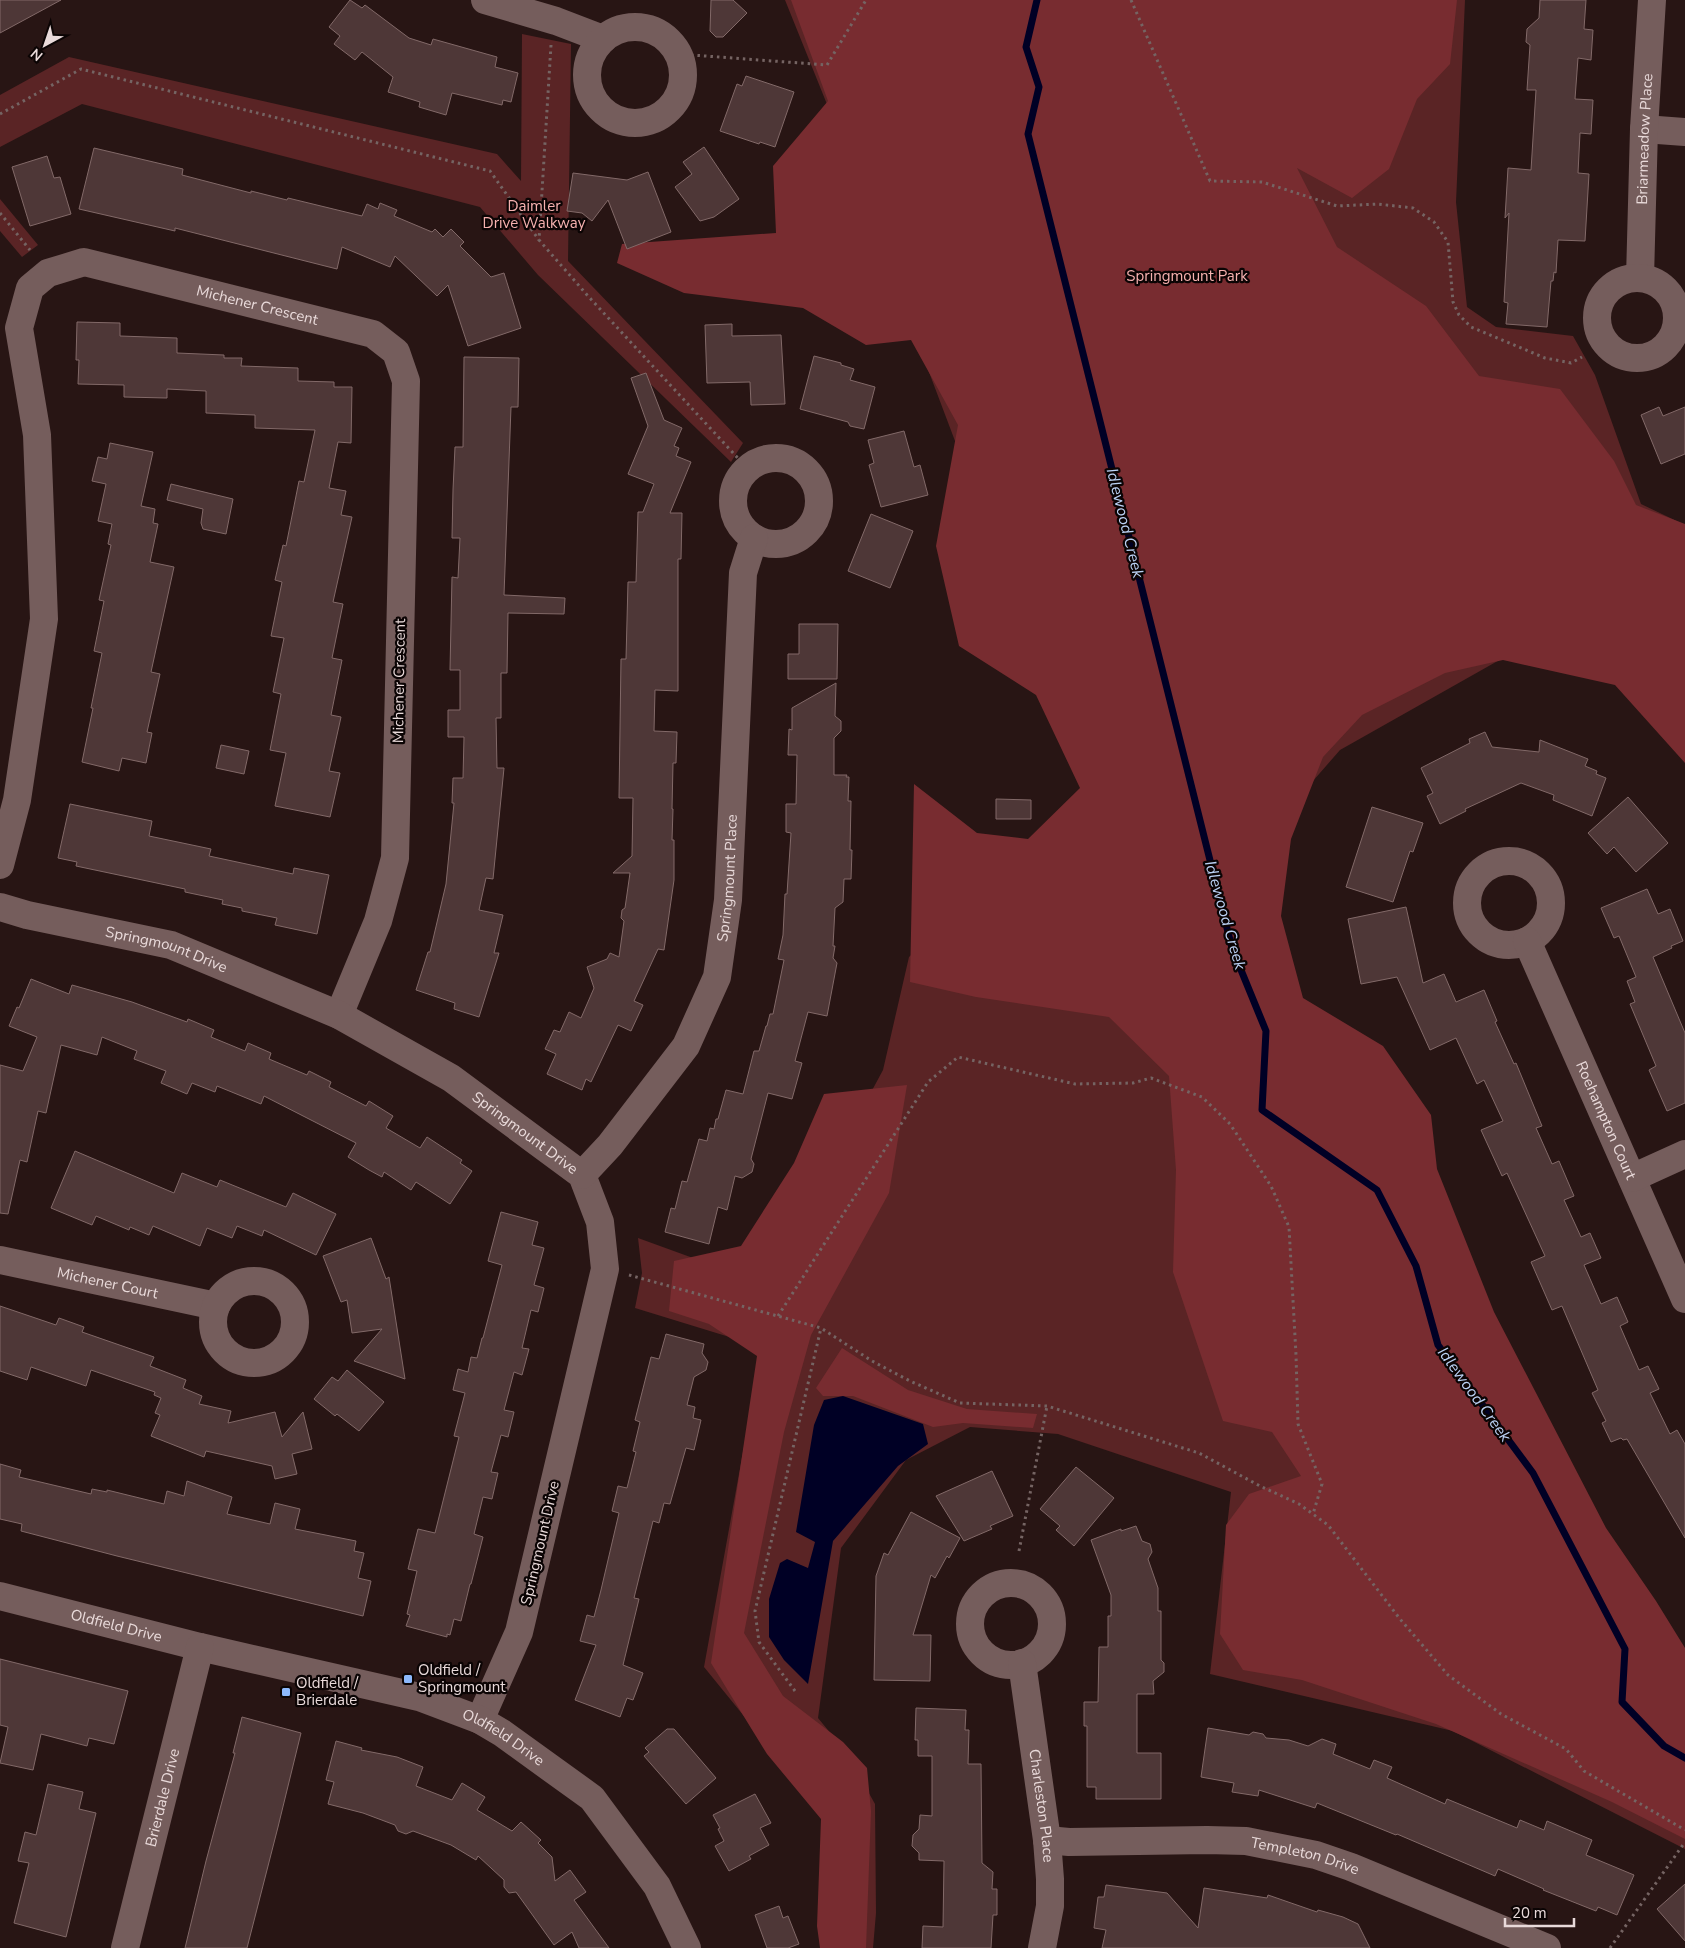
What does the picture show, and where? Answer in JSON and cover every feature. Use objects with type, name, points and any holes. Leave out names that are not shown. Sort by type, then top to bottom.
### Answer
[{"type":"street","points":[[485,0],[556,21],[603,39]]},
{"type":"street","name":"Briarmeadow Place","points":[[1640,278],[1644,129],[1652,0]]},
{"type":"street","points":[[626,28],[643,28],[655,32],[669,41],[678,54],[683,70],[682,87],[672,106],[660,116],[642,123],[625,122],[604,112],[594,100],[587,84],[587,68],[593,52],[603,39],[626,28]]},
{"type":"street","points":[[1644,129],[1685,132]]},
{"type":"street","name":"Michener Crescent","points":[[0,865],[17,800],[44,618],[37,435],[19,328],[30,288],[48,273],[84,262],[373,334],[396,352],[406,381],[395,858],[378,921],[338,1014]]},
{"type":"street","points":[[771,457],[786,458],[803,466],[813,478],[818,492],[819,510],[813,524],[803,535],[780,544],[765,543],[754,538],[738,522],[733,508],[733,493],[738,478],[747,468],[771,457]]},
{"type":"street","name":"Springmount Place","points":[[582,1175],[610,1145],[686,1046],[717,977],[728,900],[743,572],[754,538]]},
{"type":"street","name":"Springmount Drive","points":[[0,907],[26,915],[171,945],[338,1014],[451,1078],[582,1175],[600,1222],[605,1269],[519,1632],[480,1720]]},
{"type":"street","name":"Roehampton Court","points":[[1527,941],[1685,1299]]},
{"type":"street","points":[[1632,1178],[1685,1154]]},
{"type":"street","name":"Michener Court","points":[[0,1260],[216,1306]]},
{"type":"street","name":"Oldfield Drive","points":[[0,1596],[200,1647],[419,1697],[480,1720],[502,1733],[592,1798],[658,1886],[687,1948]]},
{"type":"street","name":"Brierdale Drive","points":[[124,1948],[200,1647]]},
{"type":"street","name":"Charleston Place","points":[[1022,1663],[1047,1840],[1050,1879],[1050,1906],[1042,1948]]},
{"type":"street","name":"Templeton Drive","points":[[1047,1840],[1069,1842],[1246,1841],[1316,1855],[1351,1867],[1547,1948]]},
{"type":"path","points":[[678,54],[827,65],[866,0]]},
{"type":"path","points":[[1131,0],[1210,181],[1262,182],[1337,206],[1378,204],[1413,208],[1434,222],[1448,242],[1453,302],[1459,316],[1471,327],[1545,358],[1571,363],[1582,357]]},
{"type":"path","points":[[539,240],[551,46],[556,21]]},
{"type":"path","points":[[0,114],[81,69],[490,171],[539,240],[588,296],[747,468]]},
{"type":"path","points":[[0,213],[30,250]]},
{"type":"path","points":[[778,1316],[928,1082],[958,1057],[1075,1084],[1133,1083],[1151,1078],[1202,1097],[1230,1124],[1271,1186],[1289,1227],[1298,1424],[1322,1484],[1313,1514]]},
{"type":"path","points":[[605,1269],[821,1328],[910,1381],[960,1403],[1047,1406],[1199,1453],[1260,1486],[1299,1504],[1328,1525],[1400,1619],[1448,1674],[1501,1714],[1566,1749],[1584,1771],[1685,1830]]},
{"type":"path","points":[[795,1692],[759,1642],[755,1611],[821,1328]]},
{"type":"path","points":[[1019,1551],[1047,1406]]},
{"type":"path","points":[[1610,1948],[1685,1842]]},
{"type":"green space","name":"Springmount Park","points":[[785,0],[1465,0],[1456,202],[1467,307],[1496,327],[1573,336],[1595,375],[1641,504],[1685,525],[1626,678],[1533,641],[1340,750],[1299,797],[1265,931],[1564,1470],[1685,1652],[1685,1849],[1453,1731],[1210,1674],[1231,1492],[1058,1434],[970,1427],[906,1460],[841,1548],[818,1718],[846,1752],[875,1804],[876,1913],[873,1948],[822,1948],[830,1822],[704,1667],[762,1347],[635,1308],[642,1273],[638,1238],[704,1262],[785,1252],[883,1070],[909,957],[1086,788],[841,139]]},
{"type":"green space","name":"Springmount Park","points":[[791,0],[1457,0],[1450,64],[1417,99],[1389,169],[1352,198],[1297,168],[1337,247],[1426,306],[1479,376],[1560,389],[1614,461],[1636,505],[1685,524],[1685,763],[1615,685],[1503,660],[1445,673],[1362,715],[1323,757],[1291,839],[1281,916],[1303,998],[1383,1046],[1431,1115],[1437,1169],[1494,1312],[1606,1528],[1656,1601],[1685,1648],[1685,1839],[1612,1802],[1436,1724],[1302,1680],[1243,1670],[1220,1634],[1226,1525],[1249,1494],[1301,1476],[1272,1432],[1223,1421],[1173,1272],[1176,1170],[1169,1076],[1109,1017],[976,997],[910,982],[914,784],[977,833],[1028,839],[1080,788],[1036,695],[959,646],[936,546],[958,425],[911,340],[866,345],[803,308],[684,293],[617,263],[622,244],[776,233],[773,166],[828,101]]},
{"type":"green space","name":"Daimler Drive Walkway","points":[[522,34],[571,44],[568,261],[743,443],[731,462],[538,275],[480,207],[82,104],[0,147],[0,95],[69,57],[497,154],[521,181]]},
{"type":"green space","points":[[0,199],[38,245],[22,257],[0,231]]},
{"type":"green space","points":[[907,1085],[889,1193],[811,1335],[784,1432],[744,1633],[783,1696],[843,1742],[867,1768],[871,1811],[866,1948],[820,1948],[817,1926],[821,1819],[767,1754],[711,1663],[757,1356],[709,1324],[669,1311],[674,1261],[741,1246],[794,1163],[824,1094]]},
{"type":"green space","points":[[842,1348],[908,1390],[967,1409],[1037,1414],[1033,1428],[963,1423],[933,1427],[853,1396],[823,1396],[816,1388]]},
{"type":"water","points":[[843,1396],[923,1424],[928,1444],[898,1466],[833,1541],[808,1684],[784,1660],[769,1637],[769,1599],[780,1563],[787,1559],[808,1568],[815,1542],[796,1532],[814,1425],[824,1400]]},
{"type":"building","points":[[0,0],[61,0],[0,33]]},
{"type":"building","points":[[350,0],[362,8],[365,5],[409,38],[431,45],[433,39],[497,57],[495,67],[518,73],[511,102],[503,100],[502,105],[452,93],[446,115],[419,107],[420,102],[388,92],[393,77],[362,52],[355,60],[334,44],[340,36],[329,27]]},
{"type":"building","points":[[711,0],[733,0],[747,13],[723,37],[716,37],[710,31]]},
{"type":"building","points":[[1540,0],[1586,0],[1584,29],[1593,30],[1591,60],[1578,58],[1575,99],[1593,100],[1591,134],[1580,133],[1578,173],[1589,174],[1585,241],[1558,240],[1556,273],[1554,272],[1553,281],[1551,281],[1547,327],[1506,324],[1508,303],[1504,302],[1509,213],[1505,218],[1508,168],[1531,170],[1536,90],[1527,90],[1530,45],[1526,42],[1527,29],[1539,18]]},
{"type":"building","points":[[746,76],[794,92],[775,147],[760,142],[759,144],[720,131],[737,84],[742,86]]},
{"type":"building","points":[[704,147],[739,199],[714,217],[700,221],[675,187],[692,174],[683,162]]},
{"type":"building","points":[[94,148],[183,169],[182,175],[251,193],[251,191],[287,200],[288,198],[362,216],[367,204],[378,209],[380,203],[397,210],[394,216],[432,232],[435,229],[443,237],[451,229],[464,242],[460,246],[491,277],[504,273],[521,328],[468,346],[448,285],[437,296],[395,256],[390,267],[342,247],[337,269],[175,228],[175,231],[79,209]]},
{"type":"building","points":[[47,156],[54,178],[60,177],[71,214],[30,226],[12,167]]},
{"type":"building","points":[[648,172],[671,232],[627,249],[608,200],[592,221],[582,213],[567,211],[573,173],[627,180]]},
{"type":"building","points":[[77,322],[120,323],[120,336],[177,338],[177,353],[224,355],[224,358],[242,358],[241,366],[298,368],[298,381],[334,382],[334,387],[352,387],[351,443],[338,442],[329,488],[346,491],[341,515],[352,517],[333,602],[343,604],[332,658],[342,660],[331,715],[341,717],[329,771],[340,773],[330,817],[275,806],[286,753],[270,750],[281,694],[273,692],[284,638],[271,636],[282,582],[275,580],[283,545],[286,546],[299,481],[304,482],[315,430],[255,428],[255,415],[206,413],[206,391],[167,389],[167,398],[124,397],[124,385],[78,384],[79,360],[76,360]]},
{"type":"building","points":[[732,324],[732,336],[781,335],[785,404],[751,405],[750,382],[707,383],[705,325]]},
{"type":"building","points":[[814,356],[841,363],[841,365],[854,369],[850,380],[875,387],[864,429],[850,426],[848,422],[800,409]]},
{"type":"building","points":[[464,357],[519,358],[518,407],[511,407],[504,595],[565,598],[564,614],[508,613],[507,673],[501,673],[501,718],[496,718],[497,768],[504,768],[493,879],[486,878],[479,910],[503,915],[494,953],[499,953],[479,1017],[454,1009],[455,1003],[416,990],[428,952],[430,952],[446,884],[454,803],[452,803],[453,778],[463,778],[464,737],[448,737],[448,710],[460,710],[460,670],[450,670],[452,577],[458,578],[460,538],[452,538],[453,490],[455,447],[463,447]]},
{"type":"building","points":[[646,373],[664,420],[682,428],[674,446],[679,448],[676,456],[691,462],[670,513],[682,513],[681,559],[678,559],[678,691],[655,690],[654,731],[677,732],[676,763],[673,763],[672,809],[674,880],[664,950],[658,949],[634,1001],[643,1005],[631,1031],[618,1025],[591,1082],[586,1079],[582,1090],[547,1074],[556,1054],[545,1049],[554,1030],[560,1032],[569,1012],[581,1018],[594,988],[587,967],[607,959],[610,953],[619,957],[624,921],[621,918],[622,910],[625,908],[630,873],[613,873],[632,856],[633,798],[619,798],[621,659],[626,659],[628,582],[636,582],[638,512],[643,512],[654,484],[628,474],[648,426],[631,378]]},
{"type":"building","points":[[1659,407],[1663,416],[1685,407],[1685,454],[1661,464],[1641,415]]},
{"type":"building","points":[[904,431],[914,467],[920,465],[928,495],[881,507],[869,465],[874,463],[868,440]]},
{"type":"building","points":[[110,443],[153,452],[141,506],[155,509],[153,523],[158,524],[150,562],[174,567],[151,672],[160,674],[147,732],[152,733],[146,763],[122,758],[119,771],[82,762],[102,653],[94,651],[104,601],[99,600],[111,545],[108,544],[112,524],[98,521],[106,484],[92,481],[98,457],[107,459]]},
{"type":"building","points":[[171,484],[233,499],[226,534],[203,529],[201,523],[203,509],[167,500]]},
{"type":"building","points":[[871,514],[913,531],[890,588],[848,571]]},
{"type":"building","points":[[799,624],[838,624],[837,679],[788,679],[788,654],[799,654]]},
{"type":"building","points":[[836,683],[835,716],[841,721],[841,731],[834,738],[834,775],[847,775],[846,777],[849,777],[848,801],[851,801],[850,850],[852,850],[851,879],[844,879],[843,902],[835,908],[833,946],[835,946],[833,958],[837,963],[827,1016],[808,1012],[795,1061],[802,1063],[792,1099],[768,1093],[751,1159],[754,1164],[752,1172],[742,1178],[735,1176],[727,1210],[718,1207],[709,1244],[665,1232],[671,1208],[675,1209],[682,1181],[687,1182],[699,1139],[707,1141],[710,1128],[714,1129],[726,1090],[743,1094],[754,1051],[759,1051],[770,1014],[773,1014],[784,960],[778,959],[783,935],[791,833],[786,832],[786,804],[796,804],[797,755],[788,755],[789,729],[792,730],[792,708]]},
{"type":"building","points":[[1485,732],[1492,747],[1539,752],[1540,740],[1588,759],[1585,766],[1597,771],[1596,774],[1606,778],[1592,816],[1553,800],[1554,795],[1521,783],[1465,809],[1466,811],[1440,824],[1427,796],[1433,793],[1421,768],[1470,743],[1469,739]]},
{"type":"building","points":[[221,745],[249,751],[244,774],[216,768]]},
{"type":"building","points":[[1628,797],[1668,843],[1636,872],[1614,847],[1607,854],[1588,833]]},
{"type":"building","points":[[996,799],[1031,800],[1031,819],[996,819]]},
{"type":"building","points":[[70,804],[152,821],[149,836],[211,849],[209,856],[293,874],[294,868],[329,875],[317,934],[275,925],[277,918],[242,911],[242,908],[222,904],[223,900],[185,892],[185,889],[76,866],[77,862],[58,858]]},
{"type":"building","points":[[1372,807],[1423,823],[1413,852],[1410,851],[1393,902],[1346,887]]},
{"type":"building","points":[[1647,889],[1658,914],[1670,909],[1683,941],[1653,957],[1685,1033],[1685,1103],[1667,1111],[1649,1070],[1656,1066],[1630,1004],[1635,1002],[1627,981],[1636,977],[1619,936],[1614,938],[1601,908]]},
{"type":"building","points":[[1406,907],[1423,983],[1444,974],[1456,1002],[1484,990],[1497,1021],[1495,1022],[1514,1064],[1516,1063],[1542,1126],[1536,1128],[1552,1164],[1559,1161],[1574,1196],[1564,1200],[1581,1237],[1590,1233],[1601,1258],[1584,1265],[1601,1304],[1617,1297],[1628,1322],[1620,1326],[1639,1370],[1648,1366],[1659,1389],[1650,1393],[1670,1434],[1677,1430],[1685,1444],[1685,1538],[1627,1439],[1623,1440],[1621,1438],[1611,1442],[1602,1423],[1606,1421],[1592,1393],[1598,1390],[1562,1306],[1552,1310],[1531,1262],[1545,1256],[1507,1173],[1502,1176],[1481,1130],[1503,1121],[1484,1080],[1477,1084],[1456,1038],[1430,1050],[1397,977],[1361,984],[1348,919]]},
{"type":"building","points":[[31,979],[69,994],[72,985],[132,1002],[187,1022],[188,1019],[214,1030],[211,1037],[245,1051],[248,1043],[271,1053],[269,1059],[307,1075],[309,1071],[331,1082],[329,1087],[366,1106],[369,1101],[393,1116],[386,1128],[420,1148],[427,1137],[462,1160],[460,1163],[472,1171],[450,1204],[416,1182],[411,1190],[384,1172],[382,1177],[348,1157],[356,1143],[264,1096],[261,1104],[217,1086],[215,1092],[192,1083],[187,1094],[161,1083],[166,1071],[134,1059],[137,1051],[102,1037],[97,1055],[61,1045],[46,1113],[38,1111],[27,1162],[20,1160],[8,1214],[0,1213],[0,1065],[23,1071],[37,1037],[9,1026]]},
{"type":"building","points":[[75,1151],[174,1193],[182,1173],[217,1187],[220,1180],[286,1207],[293,1193],[336,1214],[316,1255],[264,1230],[262,1236],[237,1226],[232,1238],[207,1228],[200,1246],[153,1226],[149,1235],[130,1227],[129,1230],[96,1216],[92,1225],[51,1208]]},
{"type":"building","points":[[501,1212],[538,1222],[532,1245],[544,1248],[534,1285],[544,1288],[538,1312],[531,1310],[522,1348],[529,1349],[522,1375],[514,1372],[504,1410],[514,1412],[508,1437],[501,1435],[491,1472],[498,1473],[492,1499],[483,1497],[474,1534],[483,1537],[461,1621],[454,1619],[450,1635],[447,1634],[447,1637],[406,1626],[410,1615],[407,1614],[417,1571],[408,1569],[418,1529],[435,1533],[459,1437],[454,1436],[465,1393],[453,1390],[458,1369],[468,1372],[471,1357],[477,1358],[502,1265],[488,1261]]},
{"type":"building","points":[[371,1238],[386,1279],[389,1277],[405,1379],[354,1361],[382,1329],[352,1333],[347,1300],[341,1302],[323,1256]]},
{"type":"building","points":[[0,1306],[56,1325],[59,1318],[84,1327],[82,1332],[154,1357],[150,1366],[186,1380],[183,1388],[202,1396],[199,1404],[231,1411],[228,1423],[275,1412],[282,1437],[303,1412],[312,1449],[292,1454],[297,1474],[275,1479],[272,1466],[206,1451],[204,1457],[151,1436],[160,1415],[155,1413],[161,1398],[154,1395],[155,1392],[91,1370],[86,1386],[31,1367],[27,1380],[0,1371]]},
{"type":"building","points":[[666,1334],[704,1344],[702,1353],[708,1362],[706,1370],[694,1377],[687,1405],[695,1407],[693,1418],[701,1420],[694,1450],[686,1448],[670,1504],[664,1503],[659,1523],[653,1521],[634,1598],[639,1599],[623,1665],[643,1673],[633,1700],[627,1698],[620,1717],[575,1700],[596,1645],[580,1641],[587,1615],[594,1617],[601,1590],[619,1513],[612,1511],[618,1486],[627,1488],[636,1452],[633,1451],[640,1422],[635,1420],[651,1357],[659,1359]]},
{"type":"building","points":[[347,1370],[384,1402],[359,1431],[337,1414],[335,1416],[314,1399],[332,1377],[338,1381]]},
{"type":"building","points":[[0,1464],[21,1470],[19,1477],[91,1494],[92,1489],[107,1492],[107,1490],[164,1504],[167,1491],[184,1496],[187,1481],[232,1497],[227,1514],[270,1524],[275,1503],[300,1509],[295,1529],[356,1541],[354,1551],[364,1553],[358,1578],[371,1581],[363,1616],[21,1531],[22,1524],[0,1519]]},
{"type":"building","points":[[1076,1467],[1114,1498],[1074,1546],[1056,1530],[1060,1526],[1040,1509]]},
{"type":"building","points":[[992,1471],[1013,1516],[990,1526],[992,1529],[964,1541],[936,1496]]},
{"type":"building","points":[[911,1512],[960,1538],[935,1578],[931,1575],[913,1635],[931,1635],[930,1681],[874,1680],[876,1576],[884,1553],[888,1555]]},
{"type":"building","points":[[1136,1526],[1142,1541],[1150,1544],[1152,1552],[1148,1559],[1158,1588],[1158,1611],[1161,1611],[1161,1660],[1164,1663],[1164,1672],[1153,1681],[1154,1694],[1137,1694],[1137,1753],[1161,1753],[1161,1799],[1096,1799],[1096,1787],[1087,1787],[1087,1726],[1084,1726],[1084,1702],[1098,1702],[1099,1647],[1108,1647],[1108,1616],[1111,1616],[1111,1595],[1091,1540],[1121,1529],[1121,1531]]},
{"type":"building","points":[[0,1659],[128,1691],[114,1744],[89,1738],[87,1746],[41,1734],[33,1770],[0,1763],[8,1727],[0,1725]]},
{"type":"building","points":[[916,1708],[966,1710],[965,1730],[969,1730],[968,1764],[981,1764],[982,1863],[993,1872],[992,1889],[997,1889],[997,1915],[993,1915],[991,1948],[922,1948],[923,1926],[943,1927],[944,1861],[919,1860],[919,1853],[912,1846],[913,1835],[919,1829],[920,1815],[932,1816],[932,1756],[918,1756],[918,1740],[915,1740]]},
{"type":"building","points":[[242,1717],[301,1733],[278,1827],[247,1948],[185,1948],[235,1753],[233,1753]]},
{"type":"building","points":[[1208,1728],[1249,1735],[1253,1732],[1263,1734],[1266,1738],[1289,1740],[1308,1746],[1322,1739],[1336,1744],[1333,1754],[1370,1769],[1374,1760],[1392,1767],[1387,1778],[1445,1804],[1447,1799],[1517,1828],[1520,1820],[1544,1830],[1547,1821],[1592,1840],[1586,1855],[1634,1875],[1617,1915],[1598,1907],[1596,1911],[1543,1890],[1498,1869],[1495,1876],[1397,1834],[1317,1803],[1315,1808],[1259,1790],[1258,1796],[1232,1792],[1234,1783],[1201,1777]]},
{"type":"building","points":[[667,1729],[674,1729],[716,1778],[686,1804],[644,1756],[649,1752],[645,1748]]},
{"type":"building","points":[[336,1741],[362,1748],[361,1750],[397,1757],[423,1767],[416,1786],[452,1800],[462,1783],[485,1797],[477,1810],[512,1831],[521,1822],[541,1840],[538,1843],[552,1857],[555,1881],[570,1870],[586,1892],[574,1900],[609,1948],[579,1948],[572,1932],[554,1945],[516,1892],[509,1893],[504,1887],[504,1880],[478,1856],[476,1860],[451,1845],[413,1831],[406,1834],[398,1831],[395,1825],[363,1813],[328,1804],[334,1782],[326,1780]]},
{"type":"building","points":[[48,1784],[83,1792],[79,1809],[96,1813],[66,1937],[14,1923],[29,1863],[18,1861],[25,1832],[36,1835]]},
{"type":"building","points":[[755,1794],[771,1823],[760,1828],[769,1845],[749,1856],[751,1859],[729,1871],[715,1846],[724,1841],[713,1815]]},
{"type":"building","points":[[1685,1884],[1685,1941],[1657,1909]]},
{"type":"building","points":[[1106,1885],[1167,1893],[1198,1928],[1204,1888],[1267,1898],[1268,1895],[1317,1912],[1318,1910],[1343,1917],[1358,1924],[1370,1948],[1102,1948],[1106,1930],[1094,1928],[1098,1897],[1104,1897]]},
{"type":"building","points":[[779,1906],[783,1918],[788,1916],[799,1944],[788,1948],[767,1948],[755,1915]]},
{"type":"waterway","name":"Idlewood Creek","points":[[1037,0],[1026,47],[1039,87],[1028,134],[1232,948],[1266,1031],[1262,1110],[1377,1190],[1416,1266],[1438,1345],[1533,1473],[1625,1649],[1622,1702],[1664,1746],[1685,1758]]},
{"type":"place","name":"Oldfield / Springmount","points":[[408,1679]]},
{"type":"place","name":"Oldfield / Brierdale","points":[[286,1692]]}]
